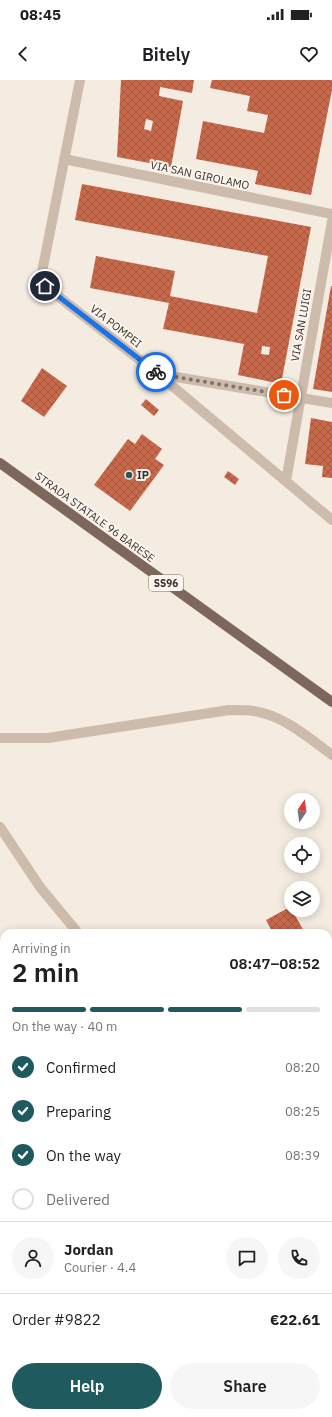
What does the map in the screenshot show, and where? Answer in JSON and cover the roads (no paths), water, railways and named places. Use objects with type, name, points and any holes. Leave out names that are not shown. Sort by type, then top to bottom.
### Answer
[{"type":"main road","name":"STRADA STATALE 96 BARESE","points":[[0,463],[332,702]]},
{"type":"street","name":"VIA POMPEI","points":[[80,80],[42,272],[45,286],[158,374],[332,520]]},
{"type":"street","name":"VIA SAN GIROLAMO","points":[[64,159],[332,214]]},
{"type":"street","name":"VIA SAN LUIGI","points":[[286,481],[332,221]]},
{"type":"street","points":[[158,374],[332,403]]},
{"type":"street","points":[[0,738],[48,738],[229,710],[255,711],[278,718],[297,728],[332,754]]},
{"type":"street","points":[[0,826],[40,887],[75,929]]},
{"type":"place","name":"IP","points":[[129,475]]}]
